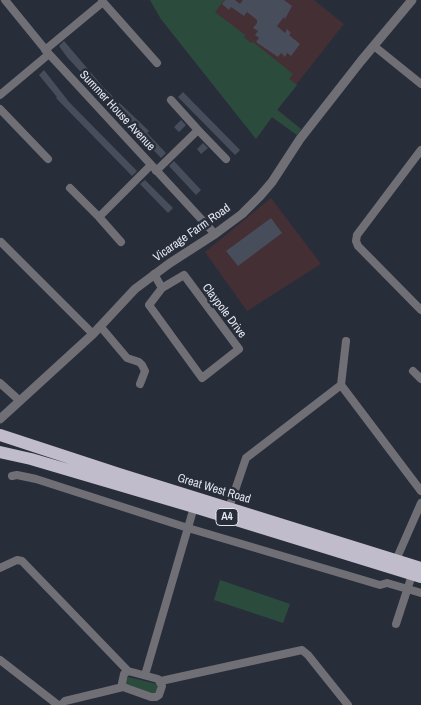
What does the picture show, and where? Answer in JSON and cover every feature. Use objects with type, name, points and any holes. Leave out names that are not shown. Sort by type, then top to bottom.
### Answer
[{"type":"highway","name":"Great West Road","points":[[0,435],[396,560],[418,573]]},
{"type":"highway","name":"A4","points":[[0,443],[24,451],[37,461]]},
{"type":"highway","name":"Great West Road","points":[[0,452],[37,461],[418,573]]},
{"type":"street","name":"Summer House Avenue","points":[[5,0],[47,52],[216,234]]},
{"type":"street","name":"Vicarage Farm Road","points":[[0,419],[93,334],[135,289],[242,214],[272,182],[300,139],[412,0]]},
{"type":"street","points":[[0,95],[103,1],[157,63]]},
{"type":"street","points":[[374,46],[421,84]]},
{"type":"street","points":[[171,100],[226,159]]},
{"type":"street","points":[[0,109],[48,159]]},
{"type":"street","points":[[99,217],[198,130]]},
{"type":"street","points":[[421,150],[357,235],[356,241],[358,246],[421,310]]},
{"type":"street","points":[[70,188],[121,242]]},
{"type":"street","points":[[1,242],[93,334]]},
{"type":"street","points":[[154,274],[162,288]]},
{"type":"street","name":"Claypole Drive","points":[[184,275],[239,349],[202,378],[149,305],[162,288],[184,275]]},
{"type":"street","points":[[100,326],[127,358],[142,365],[145,371],[140,384]]},
{"type":"street","points":[[346,341],[341,385],[421,491]]},
{"type":"street","points":[[413,371],[421,379]]},
{"type":"street","points":[[0,383],[20,401]]},
{"type":"street","points":[[229,508],[246,458],[341,385]]},
{"type":"street","points":[[36,479],[37,461]]},
{"type":"street","points":[[12,476],[17,474],[36,479],[188,528],[380,585],[387,583],[421,593]]},
{"type":"street","points":[[396,560],[421,503]]},
{"type":"street","points":[[145,676],[194,507]]},
{"type":"street","points":[[0,568],[18,560],[24,563],[128,671],[161,682],[302,650],[348,705]]},
{"type":"street","points":[[396,624],[408,589],[418,573]]},
{"type":"street","points":[[0,660],[60,705],[65,701],[123,687],[156,697],[162,705]]},
{"type":"street","points":[[123,687],[124,674],[128,671]]},
{"type":"street","points":[[156,697],[159,695],[162,686],[161,682]]},
{"type":"shaded area","points":[[150,0],[314,0],[344,24],[277,109],[301,129],[297,135],[272,117],[260,132],[235,112],[161,19]]},
{"type":"shaded area","points":[[271,198],[321,264],[247,311],[205,252]]},
{"type":"green space","points":[[150,0],[224,0],[215,12],[245,35],[244,37],[251,43],[253,42],[293,74],[289,79],[297,85],[277,110],[301,129],[297,135],[272,117],[256,139],[161,19]]},
{"type":"green space","points":[[220,580],[290,604],[283,623],[214,600]]},
{"type":"green space","points":[[128,677],[157,684],[157,693],[150,694],[127,687],[125,682]]},
{"type":"building","points":[[225,0],[235,0],[240,4],[243,0],[284,0],[292,6],[285,19],[284,17],[277,26],[285,33],[287,29],[291,33],[289,35],[300,44],[291,56],[287,53],[285,57],[281,53],[278,57],[256,42],[259,38],[255,35],[258,31],[253,28],[257,20],[247,12],[244,16],[231,7],[229,10],[222,4]]},
{"type":"building","points":[[64,41],[104,88],[149,131],[147,133],[166,153],[161,158],[143,139],[145,137],[113,107],[67,57],[59,46]]},
{"type":"building","points":[[44,70],[69,102],[137,171],[132,176],[56,98],[39,75]]},
{"type":"building","points":[[183,92],[240,150],[235,155],[178,97]]},
{"type":"building","points":[[181,120],[186,125],[179,132],[174,127]]},
{"type":"building","points":[[203,143],[208,148],[201,154],[197,149]]},
{"type":"building","points":[[174,161],[201,190],[196,195],[169,166]]},
{"type":"building","points":[[145,180],[173,208],[168,213],[140,184]]},
{"type":"building","points":[[271,218],[282,233],[238,266],[226,251]]}]
